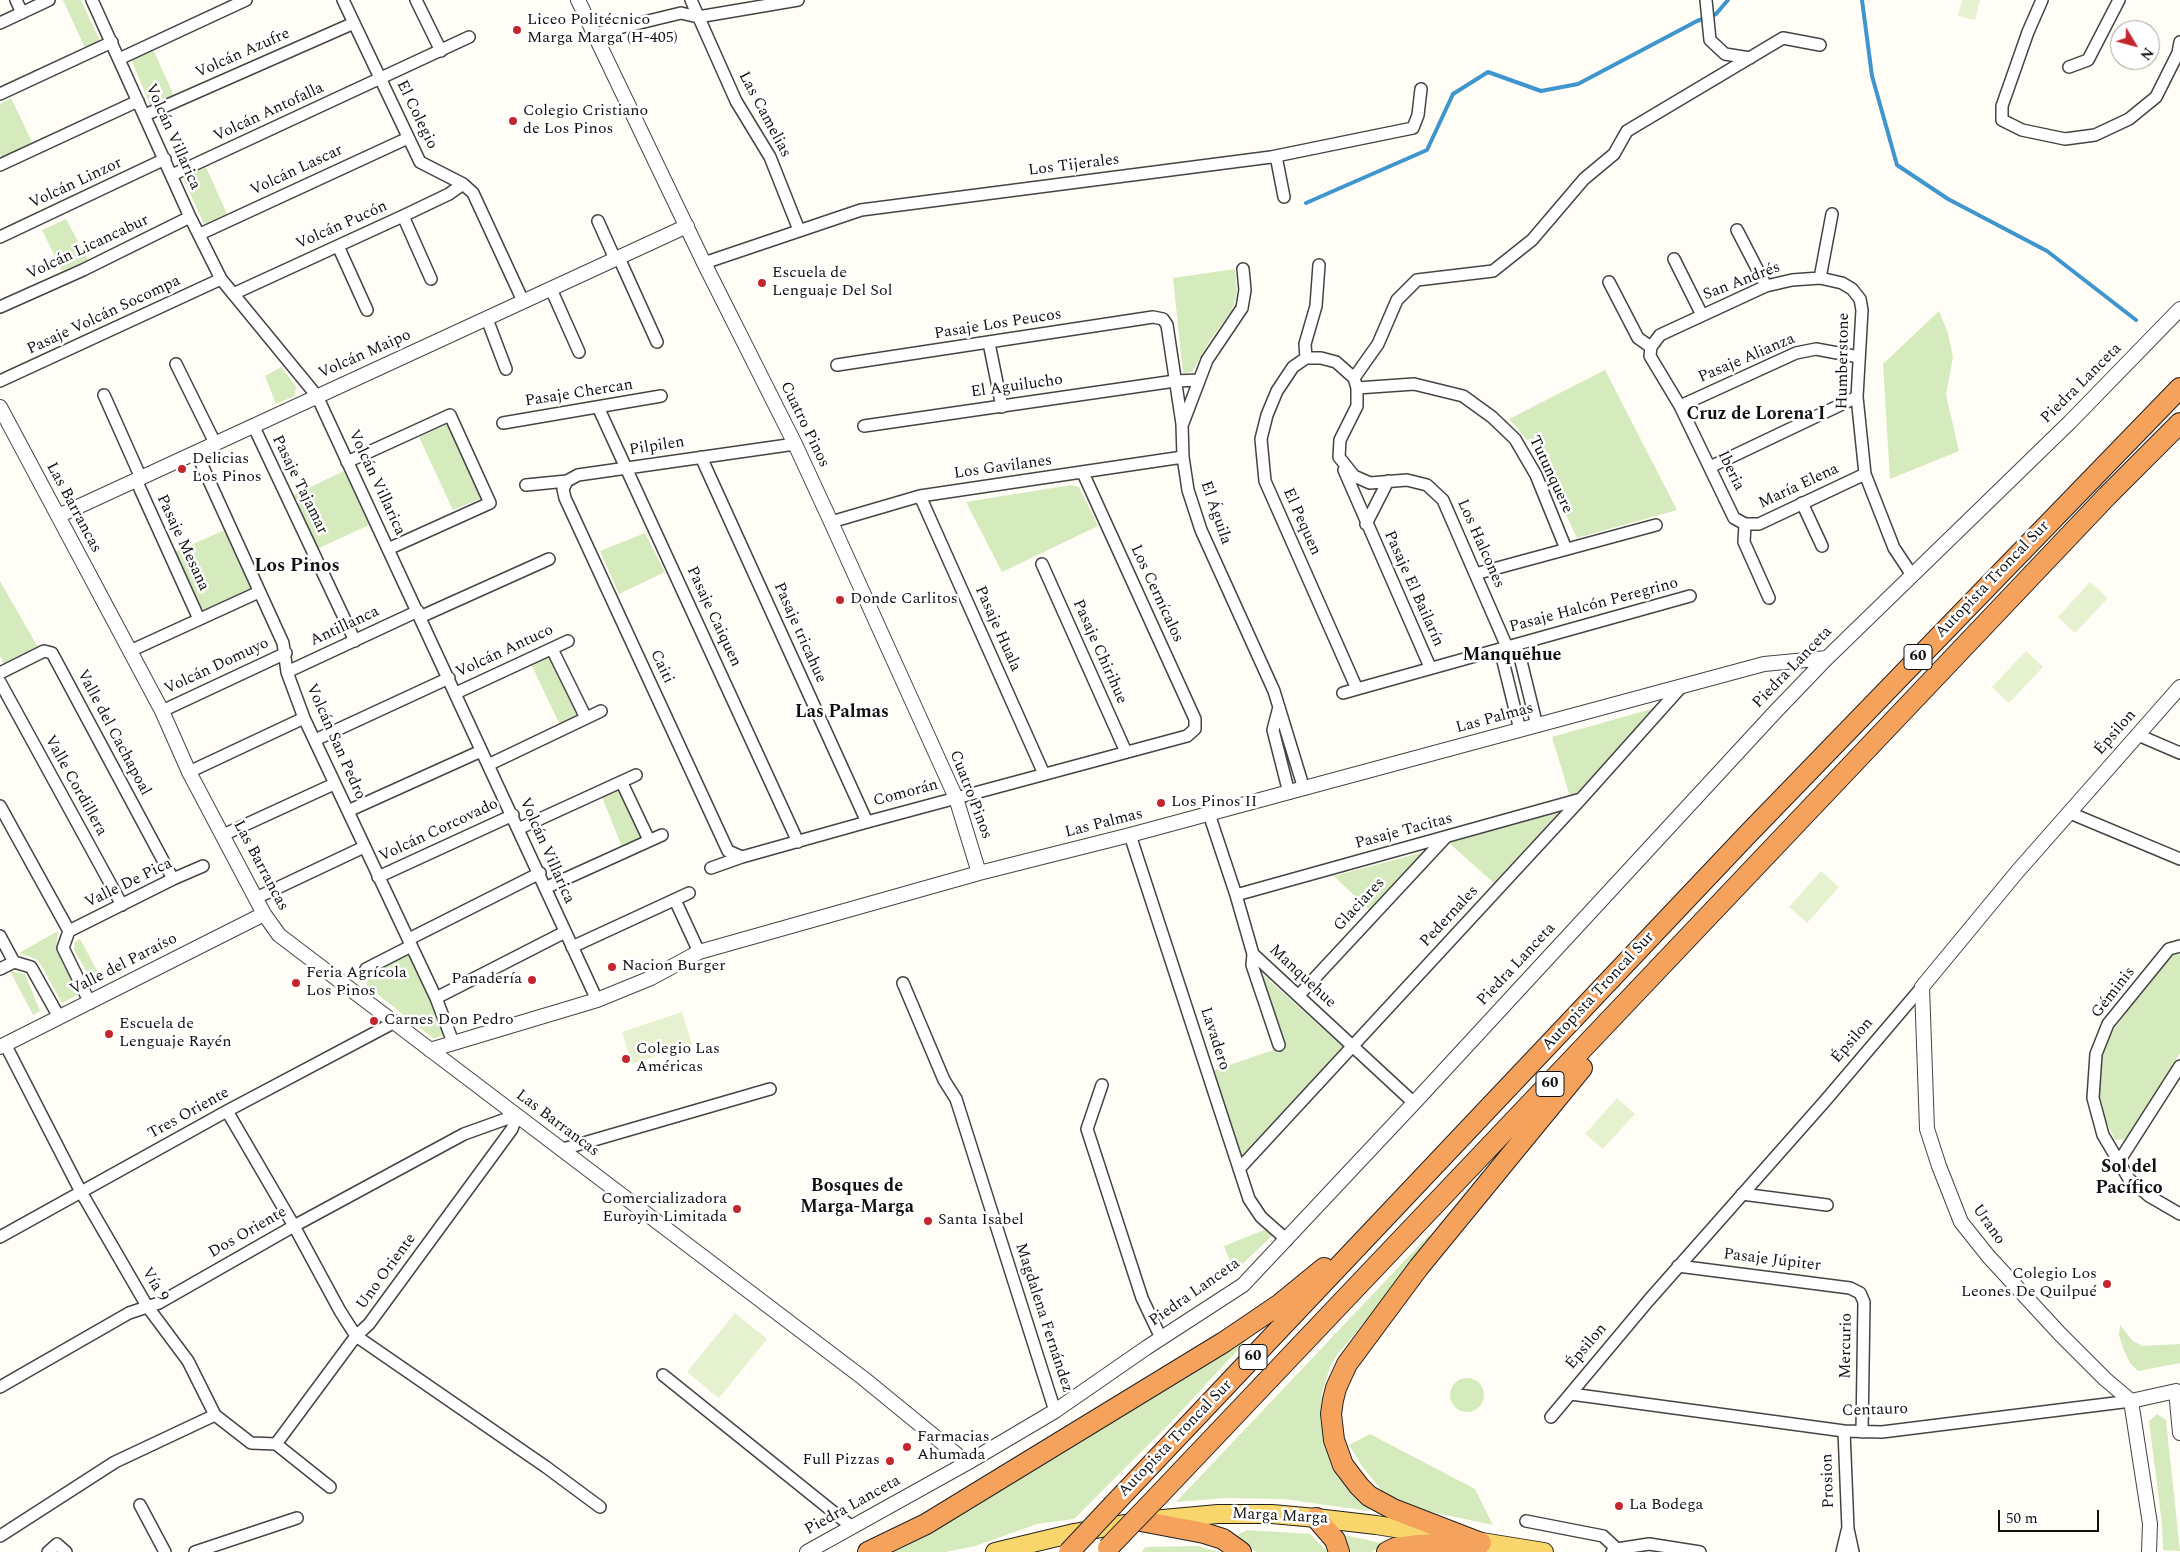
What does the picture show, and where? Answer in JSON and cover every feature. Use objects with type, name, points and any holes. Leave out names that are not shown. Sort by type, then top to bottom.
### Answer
[{"type":"highway","name":"Autopista Troncal Sur","points":[[2091,478],[2180,381]]},
{"type":"highway","name":"Autopista Troncal Sur","points":[[1069,1552],[1746,836],[2180,388]]},
{"type":"highway","name":"Autopista Troncal Sur","points":[[1114,1549],[1157,1497],[2107,496],[2180,424]]},
{"type":"highway","name":"Autopista Troncal Sur","points":[[2107,496],[2180,433]]},
{"type":"highway","points":[[1481,1543],[1393,1509],[1369,1496],[1359,1486],[1343,1464],[1334,1440],[1331,1414],[1336,1388],[1346,1364],[1419,1267],[1680,947]]},
{"type":"highway","points":[[868,1552],[926,1524],[1224,1342],[1280,1304],[1394,1210]]},
{"type":"highway","points":[[1316,1518],[1335,1540],[1339,1552]]},
{"type":"highway","points":[[1141,1521],[1204,1533],[1223,1539],[1241,1552]]},
{"type":"highway","points":[[1387,1552],[1395,1548],[1418,1545],[1481,1543]]},
{"type":"main road","name":"Marga Marga","points":[[995,1552],[1012,1550],[1074,1533],[1141,1521],[1218,1514],[1272,1514],[1376,1525],[1544,1552]]},
{"type":"street","points":[[16,0],[22,13]]},
{"type":"street","points":[[0,23],[49,0]]},
{"type":"street","name":"Volcán Villarica","points":[[92,0],[190,217],[221,279],[317,396],[540,873],[545,888],[597,1000]]},
{"type":"street","points":[[119,59],[246,0]]},
{"type":"street","name":"El Colegio","points":[[343,0],[420,162],[463,184],[473,193],[523,301]]},
{"type":"street","points":[[416,0],[441,50]]},
{"type":"street","name":"Cuatro Pinos","points":[[578,0],[704,263],[795,444],[831,522],[956,798],[979,873]]},
{"type":"street","name":"Las Camelias","points":[[691,0],[736,102],[770,157],[799,230]]},
{"type":"street","points":[[594,34],[681,13],[698,17],[798,0]]},
{"type":"street","points":[[1706,0],[1710,40],[1725,54],[1750,58]]},
{"type":"street","points":[[2042,0],[2028,32],[2002,106],[2002,120],[2022,130],[2065,139],[2095,135],[2129,119],[2156,97],[2178,53],[2180,43]]},
{"type":"street","points":[[2070,67],[2088,60],[2119,0]]},
{"type":"street","name":"Volcán Azufre","points":[[145,115],[354,24]]},
{"type":"street","name":"Volcán Antofalla","points":[[172,175],[381,80],[469,37]]},
{"type":"street","points":[[1339,457],[1340,440],[1357,406],[1356,383],[1378,344],[1397,300],[1417,280],[1493,271],[1532,240],[1584,179],[1614,154],[1627,131],[1783,38],[1820,45]]},
{"type":"street","points":[[0,94],[112,42]]},
{"type":"street","name":"Los Tijerales","points":[[704,263],[861,210],[1276,156],[1413,128],[1418,115],[1421,89]]},
{"type":"street","points":[[0,166],[138,101]]},
{"type":"street","name":"Volcán Lascar","points":[[200,234],[408,138]]},
{"type":"street","points":[[1276,156],[1284,197]]},
{"type":"street","name":"Volcán Linzor","points":[[0,237],[165,160]]},
{"type":"street","name":"Volcán Pucón","points":[[233,294],[449,194],[463,184]]},
{"type":"street","points":[[1820,278],[1832,214]]},
{"type":"street","points":[[403,216],[431,279]]},
{"type":"street","name":"Volcán Licancabur","points":[[0,307],[83,270],[190,217]]},
{"type":"street","points":[[598,222],[657,342]]},
{"type":"street","name":"Volcán Maipo","points":[[58,516],[687,226]]},
{"type":"street","points":[[1737,230],[1766,286]]},
{"type":"street","points":[[338,246],[367,310]]},
{"type":"street","points":[[1674,259],[1702,315]]},
{"type":"street","points":[[1318,265],[1316,306],[1305,344],[1306,358],[1321,358],[1336,362],[1356,383]]},
{"type":"street","points":[[1182,424],[1207,360],[1242,308],[1245,290],[1243,269]]},
{"type":"street","name":"San Andrés","points":[[1651,347],[1660,335],[1766,286],[1792,280],[1820,278],[1842,283],[1852,290]]},
{"type":"street","name":"Pasaje Volcán Socompa","points":[[0,382],[221,279]]},
{"type":"street","points":[[1609,282],[1638,338],[1651,347]]},
{"type":"street","points":[[551,289],[579,352]]},
{"type":"street","name":"Humberstone","points":[[1852,290],[1860,299],[1862,310],[1857,398],[1865,474],[1894,548],[1912,575]]},
{"type":"street","name":"Piedra Lanceta","points":[[807,1552],[968,1463],[1055,1411],[1161,1338],[1243,1285],[1287,1240],[1827,658],[2070,422],[2180,308]]},
{"type":"street","name":"Pasaje Los Peucos","points":[[837,365],[1153,317],[1163,319]]},
{"type":"street","points":[[486,319],[506,370]]},
{"type":"street","name":"El Águila","points":[[1163,319],[1167,325],[1182,424],[1183,457],[1188,490],[1201,530],[1274,691],[1304,789]]},
{"type":"street","points":[[989,343],[1002,407]]},
{"type":"street","name":"Iberia","points":[[1651,347],[1650,356],[1680,406],[1734,518],[1745,524]]},
{"type":"street","name":"Pasaje Alianza","points":[[1680,406],[1796,353],[1816,349],[1859,357]]},
{"type":"street","name":"El Pequen","points":[[1306,358],[1293,368],[1277,391],[1267,415],[1261,439],[1265,481],[1357,689]]},
{"type":"street","points":[[176,364],[215,443]]},
{"type":"street","name":"El Aguilucho","points":[[864,426],[1175,381],[1199,380]]},
{"type":"street","name":"Tutunquere","points":[[1356,383],[1414,384],[1463,396],[1492,417],[1515,439],[1524,453],[1536,475],[1566,549]]},
{"type":"street","name":"Pasaje Mesana","points":[[104,395],[199,619]]},
{"type":"street","name":"Pasaje Chercan","points":[[503,423],[661,396]]},
{"type":"street","points":[[1710,467],[1857,398]]},
{"type":"street","name":"Las Barrancas","points":[[0,407],[162,711],[189,772],[264,914],[279,936],[563,1149],[644,1212],[663,1230],[795,1328],[968,1463]]},
{"type":"street","name":"Pasaje Caiquen","points":[[598,407],[628,468],[798,842]]},
{"type":"street","points":[[347,462],[450,415],[490,503],[388,548]]},
{"type":"street","name":"Pasaje Tajamar","points":[[253,425],[355,641]]},
{"type":"street","name":"Pilpilen","points":[[526,485],[567,481],[578,475],[795,444]]},
{"type":"street","name":"Volcán San Pedro","points":[[196,452],[283,643],[286,653],[287,672],[304,718],[436,998],[453,1042]]},
{"type":"street","name":"Pasaje tricahue","points":[[701,457],[867,822]]},
{"type":"street","name":"Los Gavilanes","points":[[831,522],[920,496],[1183,457]]},
{"type":"street","name":"Los Halcones","points":[[1339,457],[1354,476],[1370,482],[1407,480],[1427,485],[1443,500],[1507,647],[1519,653],[1537,726]]},
{"type":"street","name":"Pasaje El Bailarín","points":[[1339,457],[1366,524],[1430,667]]},
{"type":"street","name":"Los Cernícalos","points":[[1083,473],[1195,719],[1195,729]]},
{"type":"street","name":"María Elena","points":[[1745,524],[1759,524],[1865,474]]},
{"type":"street","name":"Caiti","points":[[567,481],[563,489],[565,498],[728,851],[742,857]]},
{"type":"street","name":"Pasaje El Bailarín","points":[[1366,524],[1388,481]]},
{"type":"street","name":"Pasaje Huala","points":[[920,496],[1044,774]]},
{"type":"street","points":[[1802,503],[1822,546]]},
{"type":"street","points":[[1745,524],[1744,542],[1769,598]]},
{"type":"street","points":[[1474,574],[1656,525]]},
{"type":"street","name":"Antillanca","points":[[287,672],[355,641],[549,559]]},
{"type":"street","name":"Pasaje Chirihue","points":[[1042,564],[1126,752]]},
{"type":"street","points":[[130,651],[260,592]]},
{"type":"street","name":"Pasaje Halcón Peregrino","points":[[1357,689],[1430,667],[1690,596]]},
{"type":"street","name":"Volcán Antuco","points":[[456,693],[568,641]]},
{"type":"street","name":"Los Halcones","points":[[1507,647],[1502,657],[1520,730]]},
{"type":"street","points":[[552,648],[586,718]]},
{"type":"street","name":"Valle del Cachapoal","points":[[0,674],[44,650],[52,653],[173,879]]},
{"type":"street","name":"Volcán Domuyo","points":[[162,711],[286,653]]},
{"type":"street","name":"Las Palmas","points":[[430,1050],[597,1000],[651,978],[699,952],[979,873],[1289,793],[1764,664],[1827,658]]},
{"type":"street","points":[[316,740],[449,678]]},
{"type":"street","name":"Valle Cordillera","points":[[0,682],[122,905]]},
{"type":"street","name":"Pedernales","points":[[1239,1169],[1581,799],[1682,686]]},
{"type":"street","name":"Épsilon","points":[[1551,1417],[1678,1266],[1922,987],[2017,872],[2180,687]]},
{"type":"street","points":[[1343,693],[1357,689]]},
{"type":"street","points":[[1279,707],[1273,730],[1289,793]]},
{"type":"street","points":[[488,765],[601,711]]},
{"type":"street","points":[[189,772],[304,718]]},
{"type":"street","name":"Comorán","points":[[711,868],[742,857],[867,822],[1187,736],[1195,729]]},
{"type":"street","points":[[2138,735],[2180,753]]},
{"type":"street","points":[[348,811],[482,751]]},
{"type":"street","points":[[518,829],[636,775]]},
{"type":"street","points":[[622,782],[649,840]]},
{"type":"street","points":[[223,834],[334,784]]},
{"type":"street","name":"Pasaje Tacitas","points":[[1236,895],[1581,799]]},
{"type":"street","points":[[0,806],[69,931],[62,948],[90,1002]]},
{"type":"street","points":[[2070,813],[2180,859]]},
{"type":"street","name":"Manquehue","points":[[1209,814],[1253,954],[1414,1103]]},
{"type":"street","name":"Volcán Corcovado","points":[[378,877],[513,815]]},
{"type":"street","points":[[545,888],[662,834]]},
{"type":"street","name":"Lavadero","points":[[1130,835],[1249,1200],[1262,1217],[1287,1240]]},
{"type":"street","name":"Glaciares","points":[[1299,995],[1446,837]]},
{"type":"street","points":[[256,898],[364,847]]},
{"type":"street","name":"Valle De Pica","points":[[69,931],[203,866]]},
{"type":"street","points":[[366,969],[410,943],[540,873]]},
{"type":"street","points":[[572,947],[689,893]]},
{"type":"street","points":[[675,900],[699,952]]},
{"type":"street","name":"Valle del Paraíso","points":[[3,1045],[264,914]]},
{"type":"street","points":[[436,998],[565,932]]},
{"type":"street","points":[[0,936],[14,962]]},
{"type":"street","name":"Géminis","points":[[2180,946],[2169,950],[2108,1024],[2099,1043],[2095,1064],[2094,1103],[2103,1135],[2118,1163],[2129,1178],[2149,1196],[2180,1214]]},
{"type":"street","points":[[1253,954],[1252,965],[1279,1045]]},
{"type":"street","points":[[0,969],[14,962],[31,967],[60,1018]]},
{"type":"street","name":"Magdalena Fernández","points":[[903,983],[944,1080],[956,1099],[1055,1411]]},
{"type":"street","name":"Urano","points":[[1922,987],[1927,1129],[1961,1222],[1990,1258],[2060,1334],[2131,1401]]},
{"type":"street","name":"Tres Oriente","points":[[0,1237],[227,1111],[395,1022]]},
{"type":"street","name":"Vía 9","points":[[3,1045],[81,1192],[147,1306],[188,1361],[215,1415],[251,1443],[276,1444]]},
{"type":"street","points":[[2118,1163],[2180,1066]]},
{"type":"street","points":[[1102,1085],[1087,1129],[1142,1298],[1161,1338]]},
{"type":"street","points":[[563,1149],[770,1090]]},
{"type":"street","points":[[227,1111],[356,1336],[546,1466],[600,1508]]},
{"type":"street","name":"Dos Oriente","points":[[0,1387],[129,1313],[159,1303],[294,1226],[464,1134],[517,1115]]},
{"type":"street","name":"Uno Oriente","points":[[276,1444],[356,1336],[369,1324],[512,1129],[517,1115]]},
{"type":"street","points":[[1742,1194],[1827,1205]]},
{"type":"street","name":"Pasaje Júpiter","points":[[1678,1266],[1850,1288],[1860,1293]]},
{"type":"street","name":"Mercurio","points":[[1860,1293],[1864,1302],[1862,1432]]},
{"type":"street","points":[[663,1375],[852,1526]]},
{"type":"street","points":[[2178,1389],[2180,1432]]},
{"type":"street","name":"Centauro","points":[[1571,1394],[1844,1431],[1882,1432],[2131,1401],[2178,1389]]},
{"type":"street","points":[[2131,1401],[2150,1524],[2149,1552]]},
{"type":"street","points":[[0,1536],[115,1462],[215,1415]]},
{"type":"street","name":"Prosion","points":[[1844,1431],[1848,1529],[1853,1552]]},
{"type":"street","points":[[276,1444],[330,1487]]},
{"type":"street","points":[[140,1505],[166,1552]]},
{"type":"street","points":[[195,1552],[297,1518]]},
{"type":"street","points":[[1526,1520],[1603,1536],[1615,1550],[1649,1544],[1700,1552]]},
{"type":"street","name":"Prosion","points":[[1842,1552],[1848,1529]]},
{"type":"street","points":[[48,1552],[58,1544],[66,1552]]},
{"type":"green space","points":[[63,0],[81,0],[100,41],[85,48]]},
{"type":"green space","points":[[1962,0],[1980,0],[1975,20],[1958,16]]},
{"type":"green space","points":[[153,49],[174,96],[151,107],[131,59]]},
{"type":"green space","points":[[11,98],[32,142],[2,158],[0,153],[0,104]]},
{"type":"green space","points":[[206,167],[227,214],[204,224],[183,178]]},
{"type":"green space","points":[[66,219],[88,260],[62,271],[42,230]]},
{"type":"green space","points":[[1235,269],[1237,293],[1232,310],[1209,342],[1192,372],[1183,373],[1173,278]]},
{"type":"green space","points":[[1939,311],[1948,333],[1953,357],[1946,395],[1959,451],[1890,479],[1883,364]]},
{"type":"green space","points":[[281,367],[296,386],[295,396],[276,404],[265,376]]},
{"type":"green space","points":[[1605,370],[1677,510],[1577,538],[1540,460],[1528,441],[1509,419]]},
{"type":"green space","points":[[448,424],[482,498],[453,510],[419,437]]},
{"type":"green space","points":[[344,471],[369,525],[317,549],[292,496]]},
{"type":"green space","points":[[1071,485],[1079,487],[1098,526],[1002,572],[966,502]]},
{"type":"green space","points":[[227,529],[253,588],[202,611],[175,552]]},
{"type":"green space","points":[[645,533],[665,572],[619,594],[600,551]]},
{"type":"green space","points":[[0,581],[40,651],[6,668],[0,656]]},
{"type":"green space","points":[[2090,582],[2108,598],[2075,633],[2058,617]]},
{"type":"green space","points":[[2026,651],[2043,667],[2009,703],[1992,687]]},
{"type":"green space","points":[[551,654],[579,716],[560,725],[531,664]]},
{"type":"green space","points":[[1655,708],[1571,800],[1552,737]]},
{"type":"green space","points":[[624,785],[648,839],[622,847],[602,797]]},
{"type":"green space","points":[[1561,810],[1494,883],[1449,843]]},
{"type":"green space","points":[[1424,852],[1370,911],[1334,876]]},
{"type":"green space","points":[[1821,871],[1839,887],[1807,923],[1789,907]]},
{"type":"green space","points":[[58,931],[56,950],[79,994],[62,1003],[38,960],[19,953]]},
{"type":"green space","points":[[80,939],[102,980],[94,984],[74,950],[75,942]]},
{"type":"green space","points":[[410,954],[446,1034],[434,1039],[366,985],[370,973]]},
{"type":"green space","points":[[2180,954],[2180,1053],[2126,1139],[2115,1140],[2100,1109],[2099,1073],[2106,1040],[2170,955]]},
{"type":"green space","points":[[10,971],[25,974],[40,1011],[33,1015]]},
{"type":"green space","points":[[1259,971],[1343,1047],[1243,1158],[1212,1071],[1285,1046]]},
{"type":"green space","points":[[682,1012],[692,1044],[632,1064],[622,1032]]},
{"type":"green space","points":[[1617,1098],[1635,1114],[1603,1149],[1585,1134]]},
{"type":"green space","points":[[1269,1228],[1274,1234],[1234,1272],[1224,1246]]},
{"type":"green space","points":[[1429,1235],[1434,1238],[1337,1355],[1330,1367],[1322,1393],[1320,1419],[1331,1463],[1371,1507],[1369,1511],[1284,1499],[1226,1498],[1176,1502]]},
{"type":"green space","points":[[735,1313],[767,1339],[719,1398],[687,1372]]},
{"type":"green space","points":[[2120,1325],[2133,1341],[2142,1346],[2180,1344],[2180,1363],[2138,1371],[2130,1363],[2123,1348],[2119,1335]]},
{"type":"green space","points":[[1246,1338],[1246,1341],[1174,1419],[1074,1519],[1037,1524],[975,1546],[946,1552],[888,1552]]},
{"type":"green space","points":[[1467,1378],[1474,1379],[1479,1383],[1483,1388],[1483,1402],[1479,1407],[1474,1411],[1467,1412],[1460,1411],[1455,1407],[1451,1402],[1450,1395],[1451,1388],[1455,1383],[1460,1379]]},
{"type":"green space","points":[[2157,1414],[2166,1420],[2180,1551],[2163,1550],[2162,1524],[2149,1421]]},
{"type":"green space","points":[[1370,1434],[1475,1489],[1493,1525],[1408,1507],[1381,1490],[1362,1466],[1349,1445]]},
{"type":"green space","points":[[1247,1530],[1310,1534],[1328,1552],[1256,1552],[1237,1535]]},
{"type":"green space","points":[[1344,1535],[1386,1544],[1371,1552],[1350,1552]]},
{"type":"green space","points":[[1197,1546],[1220,1552],[1142,1552],[1145,1547]]},
{"type":"waterway","points":[[1306,203],[1427,150],[1453,94],[1488,72],[1541,91],[1578,84],[1697,21],[1716,14],[1728,0]]},
{"type":"waterway","points":[[1862,0],[1872,76],[1897,165],[1948,199],[2047,251],[2136,320]]},
{"type":"place","name":"Liceo Politécnico Marga Marga (H-405)","points":[[517,30]]},
{"type":"place","name":"Colegio Cristiano de Los Pinos","points":[[513,121]]},
{"type":"place","name":"Escuela de Lenguaje Del Sol","points":[[762,283]]},
{"type":"place","name":"Delicias Los Pinos","points":[[182,469]]},
{"type":"place","name":"Donde Carlitos","points":[[840,600]]},
{"type":"place","name":"Los Pinos II","points":[[1161,803]]},
{"type":"place","name":"Nacion Burger","points":[[612,967]]},
{"type":"place","name":"Panadería","points":[[532,980]]},
{"type":"place","name":"Feria Agrícola Los Pinos","points":[[296,983]]},
{"type":"place","name":"Carnes Don Pedro","points":[[374,1021]]},
{"type":"place","name":"Escuela de Lenguaje Rayén","points":[[109,1034]]},
{"type":"place","name":"Colegio Las Américas","points":[[626,1059]]},
{"type":"place","name":"Comercializadora Euroyin Limitada","points":[[737,1209]]},
{"type":"place","name":"Santa Isabel","points":[[928,1221]]},
{"type":"place","name":"Colegio Los Leones De Quilpué","points":[[2107,1284]]},
{"type":"place","name":"Farmacias Ahumada","points":[[907,1447]]},
{"type":"place","name":"Full Pizzas","points":[[890,1461]]},
{"type":"place","name":"La Bodega","points":[[1619,1506]]},
{"type":"district","name":"Cruz de Lorena I","points":[[1756,415]]},
{"type":"district","name":"Los Pinos","points":[[297,567]]},
{"type":"district","name":"Manquehue","points":[[1512,656]]},
{"type":"district","name":"Las Palmas","points":[[842,713]]},
{"type":"district","name":"Sol del Pacífico","points":[[2129,1178]]},
{"type":"district","name":"Bosques de Marga-Marga","points":[[857,1197]]}]
